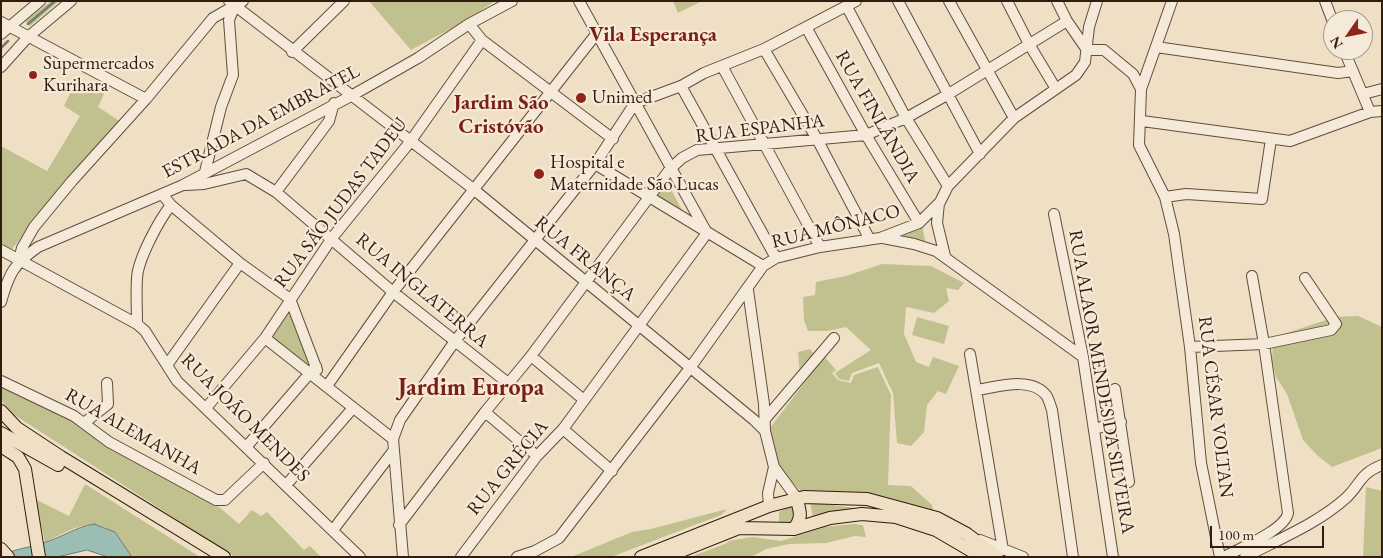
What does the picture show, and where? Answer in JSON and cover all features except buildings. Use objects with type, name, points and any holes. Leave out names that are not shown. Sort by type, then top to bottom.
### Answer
[{"type":"main road","points":[[1,411],[17,428],[61,458],[224,557]]},
{"type":"main road","points":[[1,433],[12,437],[210,557]]},
{"type":"main road","points":[[1,446],[22,461],[39,557]]},
{"type":"main road","points":[[794,529],[800,521],[801,514],[796,498]]},
{"type":"main road","points":[[641,557],[768,506],[796,498],[867,499],[937,518],[1000,554]]},
{"type":"main road","points":[[768,506],[774,529]]},
{"type":"main road","points":[[666,557],[739,528],[794,529],[847,515],[896,517],[936,530],[982,557]]},
{"type":"main road","points":[[1,549],[8,557]]},
{"type":"street","points":[[4,28],[40,1]]},
{"type":"street","points":[[1,67],[28,37],[72,1]]},
{"type":"street","points":[[292,52],[344,1]]},
{"type":"street","name":"ESTRADA DA EMBRATEL","points":[[19,260],[49,242],[183,185],[334,103],[351,96],[418,58],[469,24],[512,1]]},
{"type":"street","points":[[579,1],[707,233]]},
{"type":"street","points":[[402,557],[393,439],[400,420],[455,341],[595,164],[634,103],[681,86],[722,66],[764,49],[856,1]]},
{"type":"street","points":[[898,1],[980,154]]},
{"type":"street","points":[[949,1],[1014,118]]},
{"type":"street","points":[[1007,1],[1028,44],[1056,89]]},
{"type":"street","points":[[1057,1],[1067,21],[1087,50],[1104,50],[1133,74],[1141,89]]},
{"type":"street","name":"RUA MÔNACO","points":[[517,557],[535,552],[559,538],[690,368],[748,290],[763,266],[776,258],[820,247],[875,238],[919,223],[940,202],[948,186],[1014,118],[1076,75],[1085,62],[1089,27],[1097,1]]},
{"type":"street","points":[[1141,89],[1172,1]]},
{"type":"street","points":[[1,302],[11,272],[19,260],[22,248],[34,227],[72,181],[146,99],[212,18],[236,3]]},
{"type":"street","points":[[204,172],[221,107],[233,75],[229,20],[236,3]]},
{"type":"street","name":"RUA FRANÇA","points":[[236,3],[292,52],[472,188],[765,431]]},
{"type":"street","points":[[846,7],[906,118],[948,186]]},
{"type":"street","name":"RUA ESPANHA","points":[[399,525],[484,412],[531,356],[585,281],[650,199],[670,169],[697,150],[765,146],[866,135],[906,118],[947,95],[1067,21]]},
{"type":"street","points":[[469,24],[482,40],[613,138]]},
{"type":"street","name":"RUA FINLÂNDIA","points":[[806,27],[866,135],[919,223]]},
{"type":"street","points":[[4,28],[28,37],[146,99]]},
{"type":"street","points":[[323,383],[472,188],[597,32]]},
{"type":"street","name":"RUA SÃO JUDAS TADEU","points":[[206,408],[265,338],[332,238],[410,142],[482,40]]},
{"type":"street","points":[[1156,47],[1338,73],[1353,71]]},
{"type":"street","points":[[764,49],[875,238],[914,244],[945,256],[1083,357]]},
{"type":"street","points":[[1348,60],[1370,112]]},
{"type":"street","points":[[722,66],[820,247]]},
{"type":"street","points":[[681,86],[714,149],[776,258]]},
{"type":"street","name":"RUA CÉSAR VOLTAN","points":[[1141,89],[1142,121],[1139,132],[1140,145],[1165,197],[1174,234],[1190,348],[1201,464],[1222,557]]},
{"type":"street","points":[[1363,94],[1382,89]]},
{"type":"street","points":[[276,192],[329,121],[334,103]]},
{"type":"street","points":[[1142,121],[1271,139],[1297,140],[1370,112],[1382,111]]},
{"type":"street","points":[[1165,197],[1186,194],[1262,199],[1271,139]]},
{"type":"street","points":[[595,164],[763,266]]},
{"type":"street","name":"RUA INGLATERRA","points":[[183,185],[204,184],[246,174],[276,192],[393,292],[508,383]]},
{"type":"street","points":[[162,194],[171,205],[240,263],[290,299],[313,369],[323,383],[393,439]]},
{"type":"street","points":[[940,202],[937,222],[945,256]]},
{"type":"street","points":[[137,324],[137,276],[140,262],[155,227],[171,205]]},
{"type":"street","name":"RUA ALAOR MENDES DA SILVEIRA","points":[[1054,214],[1083,357],[1113,557]]},
{"type":"street","points":[[34,227],[38,238],[49,242]]},
{"type":"street","name":"RUA GRÉCIA","points":[[460,557],[537,456],[563,429],[707,233]]},
{"type":"street","name":"RUA JOÃO MENDES","points":[[1,250],[137,324],[145,331],[177,381],[287,484],[360,557]]},
{"type":"street","points":[[167,365],[240,263]]},
{"type":"street","points":[[1222,557],[1279,527],[1287,520],[1288,513],[1264,344],[1252,276]]},
{"type":"street","points":[[1190,348],[1264,344],[1331,330],[1336,324],[1305,278]]},
{"type":"street","points":[[748,290],[766,418],[765,431],[774,467],[796,498]]},
{"type":"street","points":[[265,338],[313,369]]},
{"type":"street","points":[[766,418],[834,338]]},
{"type":"street","points":[[970,354],[977,390],[1000,554],[1023,557]]},
{"type":"street","points":[[531,356],[584,400]]},
{"type":"street","points":[[247,446],[313,369]]},
{"type":"street","name":"RUA ALEMANHA","points":[[1,381],[74,416],[109,442],[216,500],[225,500],[264,463]]},
{"type":"street","points":[[84,423],[108,404],[107,383]]},
{"type":"street","points":[[977,390],[1023,384],[1038,389],[1046,395],[1052,410],[1073,557]]},
{"type":"street","points":[[1115,390],[1129,482]]},
{"type":"street","points":[[287,484],[353,408]]},
{"type":"street","points":[[484,412],[537,456]]},
{"type":"street","points":[[1094,428],[1121,422]]},
{"type":"street","points":[[563,429],[612,470]]},
{"type":"street","points":[[333,530],[394,450]]},
{"type":"street","points":[[1245,557],[1305,526],[1346,498],[1362,476],[1382,465]]},
{"type":"street","points":[[768,506],[768,493],[774,467]]},
{"type":"shaded area","points":[[51,1],[59,1],[30,26],[25,21]]},
{"type":"shaded area","points":[[369,1],[495,1],[467,20],[411,50]]},
{"type":"shaded area","points":[[673,1],[702,1],[678,13]]},
{"type":"shaded area","points":[[77,79],[104,94],[98,107],[121,122],[74,171],[12,249],[1,243],[1,146],[47,171],[80,116],[64,106]]},
{"type":"shaded area","points":[[664,176],[684,214],[650,193],[650,188],[658,177]]},
{"type":"shaded area","points":[[923,210],[921,219],[926,246],[896,236]]},
{"type":"shaded area","points":[[882,264],[931,266],[964,283],[958,290],[946,288],[949,301],[934,313],[906,307],[904,334],[916,362],[929,367],[933,357],[959,366],[946,394],[938,391],[927,405],[924,432],[911,446],[897,443],[893,393],[879,363],[852,373],[849,381],[839,379],[835,373],[871,350],[846,327],[827,331],[808,331],[804,320],[803,297],[815,295],[816,282],[846,276]]},
{"type":"shaded area","points":[[291,314],[309,362],[307,364],[304,364],[272,337],[286,315]]},
{"type":"shaded area","points":[[1358,316],[1382,327],[1382,448],[1332,467],[1303,440],[1287,394],[1276,377],[1272,361],[1273,343],[1281,335],[1335,317]]},
{"type":"shaded area","points":[[917,317],[949,326],[944,344],[912,335]]},
{"type":"shaded area","points":[[810,349],[816,357],[823,355],[836,370],[832,373],[838,380],[851,383],[854,375],[878,367],[891,395],[888,485],[911,486],[932,505],[933,510],[929,514],[804,494],[779,469],[770,428],[808,378],[806,373],[800,375],[798,352]]},
{"type":"shaded area","points":[[1,384],[82,425],[109,446],[220,508],[239,524],[252,510],[261,516],[267,512],[304,550],[310,546],[321,557],[235,557],[13,414],[1,400]]},
{"type":"shaded area","points":[[85,484],[200,557],[132,557],[116,534],[96,525],[78,527],[45,543],[35,499],[69,516]]},
{"type":"shaded area","points":[[1366,487],[1382,491],[1382,557],[1363,557]]},
{"type":"shaded area","points":[[810,502],[862,509],[813,517]]},
{"type":"shaded area","points":[[790,505],[796,507],[795,526],[779,523],[779,512]]},
{"type":"shaded area","points":[[727,509],[721,515],[611,557],[571,557],[632,532],[651,529]]},
{"type":"shaded area","points":[[863,525],[866,537],[855,536],[826,543],[789,544],[766,549],[751,557],[690,557],[729,541],[752,537],[781,541],[825,527]]},
{"type":"water","points":[[94,524],[115,532],[132,557],[108,557],[87,550],[57,557],[2,557],[22,548],[50,541]]},
{"type":"waterway","points":[[28,24],[55,1]]},
{"type":"waterway","points":[[1,48],[8,41]]},
{"type":"place","name":"Supermercados Kurihara","points":[[33,75]]},
{"type":"place","name":"Unimed","points":[[581,98]]},
{"type":"place","name":"Hospital e Maternidade São Lucas","points":[[539,174]]},
{"type":"district","name":"Vila Esperança","points":[[653,35]]},
{"type":"district","name":"Jardim São Cristóvão","points":[[501,115]]},
{"type":"district","name":"Jardim Europa","points":[[471,388]]}]
